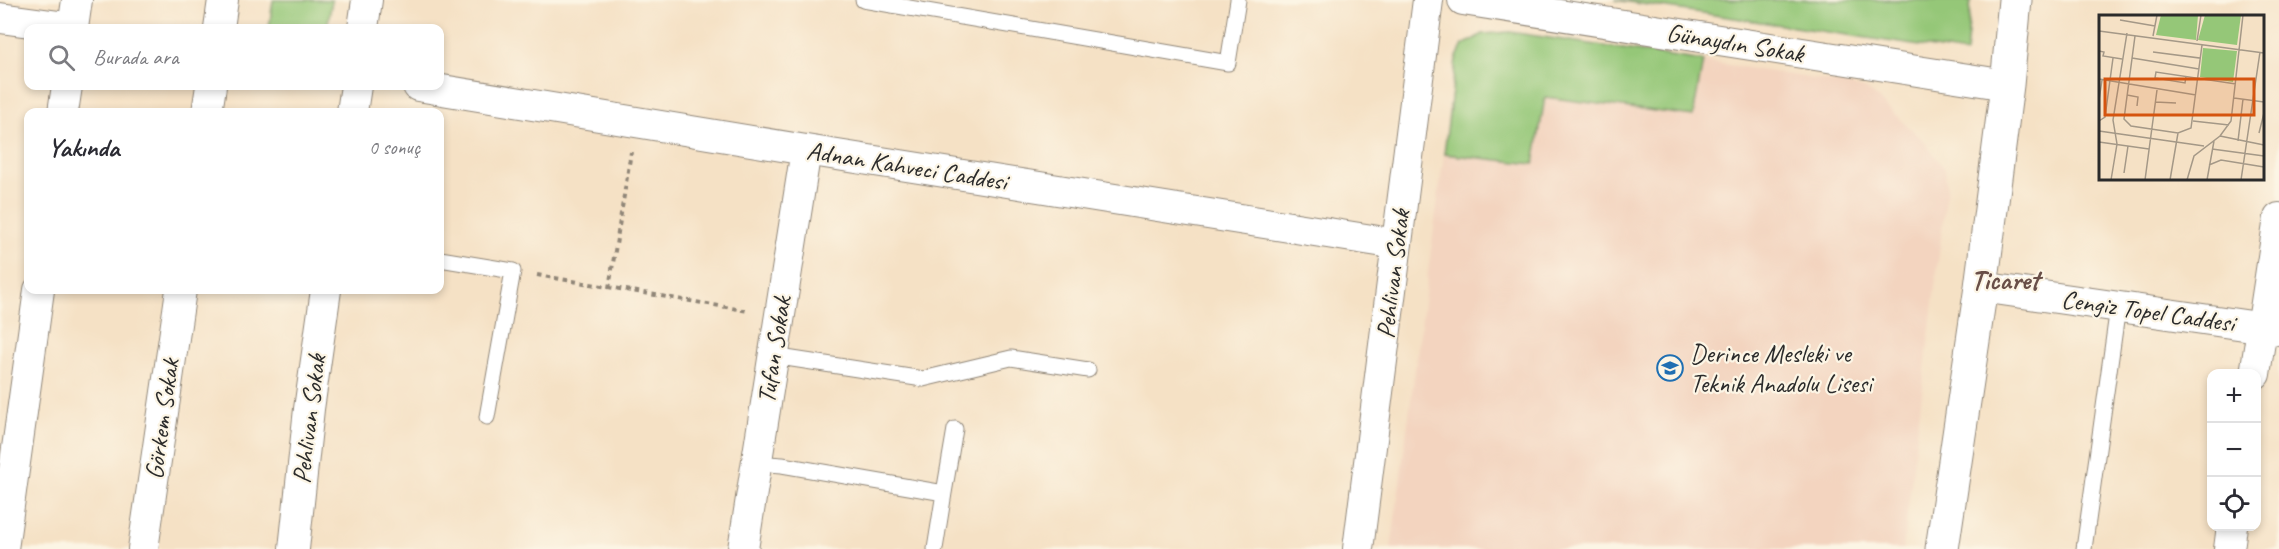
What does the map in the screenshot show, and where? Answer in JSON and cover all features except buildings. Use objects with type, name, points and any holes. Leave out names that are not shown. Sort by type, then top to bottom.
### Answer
[{"type":"street","points":[[74,24],[77,0]]},
{"type":"street","points":[[220,24],[223,0]]},
{"type":"street","points":[[364,24],[367,0]]},
{"type":"street","name":"Pehlivan Sokak","points":[[1358,549],[1428,0]]},
{"type":"street","name":"Günaydın Sokak","points":[[1462,0],[2007,85]]},
{"type":"street","points":[[1942,549],[1981,287],[2007,85],[2014,0]]},
{"type":"street","points":[[0,18],[44,24]]},
{"type":"street","points":[[64,108],[66,90]]},
{"type":"street","points":[[208,108],[210,90]]},
{"type":"street","points":[[353,108],[355,90]]},
{"type":"street","name":"Adnan Kahveci Caddesi","points":[[442,90],[1397,244]]},
{"type":"street","name":"Tufan Sokak","points":[[743,549],[806,150]]},
{"type":"street","points":[[2257,369],[2270,329],[2279,218]]},
{"type":"street","name":"Cengiz Topel Caddesi","points":[[1981,287],[2270,329]]},
{"type":"street","points":[[3,549],[38,294]]},
{"type":"street","name":"Görkem Sokak","points":[[143,549],[180,294]]},
{"type":"street","name":"Pehlivan Sokak","points":[[294,549],[309,409],[325,294]]},
{"type":"street","points":[[2229,549],[2231,531]]},
{"type":"lane","points":[[863,0],[1228,63],[1238,0]]},
{"type":"lane","points":[[444,260],[513,271],[487,417]]},
{"type":"lane","points":[[2084,549],[2118,307]]},
{"type":"lane","points":[[773,356],[923,379],[1011,358],[1088,370]]},
{"type":"lane","points":[[935,549],[955,429]]},
{"type":"lane","points":[[756,463],[782,465],[944,493]]},
{"type":"path","points":[[609,288],[636,122]]},
{"type":"path","points":[[513,271],[779,316]]},
{"type":"shaded area","name":"Derince Mesleki ve Teknik Anadolu Lisesi","points":[[1703,61],[1840,83],[1868,90],[1922,139],[1945,169],[1947,188],[1903,549],[1391,549],[1444,154],[1533,164],[1545,97],[1693,116]]},
{"type":"green space","points":[[273,0],[332,0],[328,24],[270,24]]},
{"type":"green space","points":[[1615,0],[1971,0],[1966,53]]},
{"type":"green space","points":[[1510,32],[1703,61],[1693,116],[1545,97],[1534,164],[1444,154],[1456,59],[1463,45],[1483,34]]},
{"type":"place","name":"Derince Mesleki ve Teknik Anadolu Lisesi","points":[[1670,368]]},
{"type":"district","name":"Ticaret","points":[[2005,279]]}]
